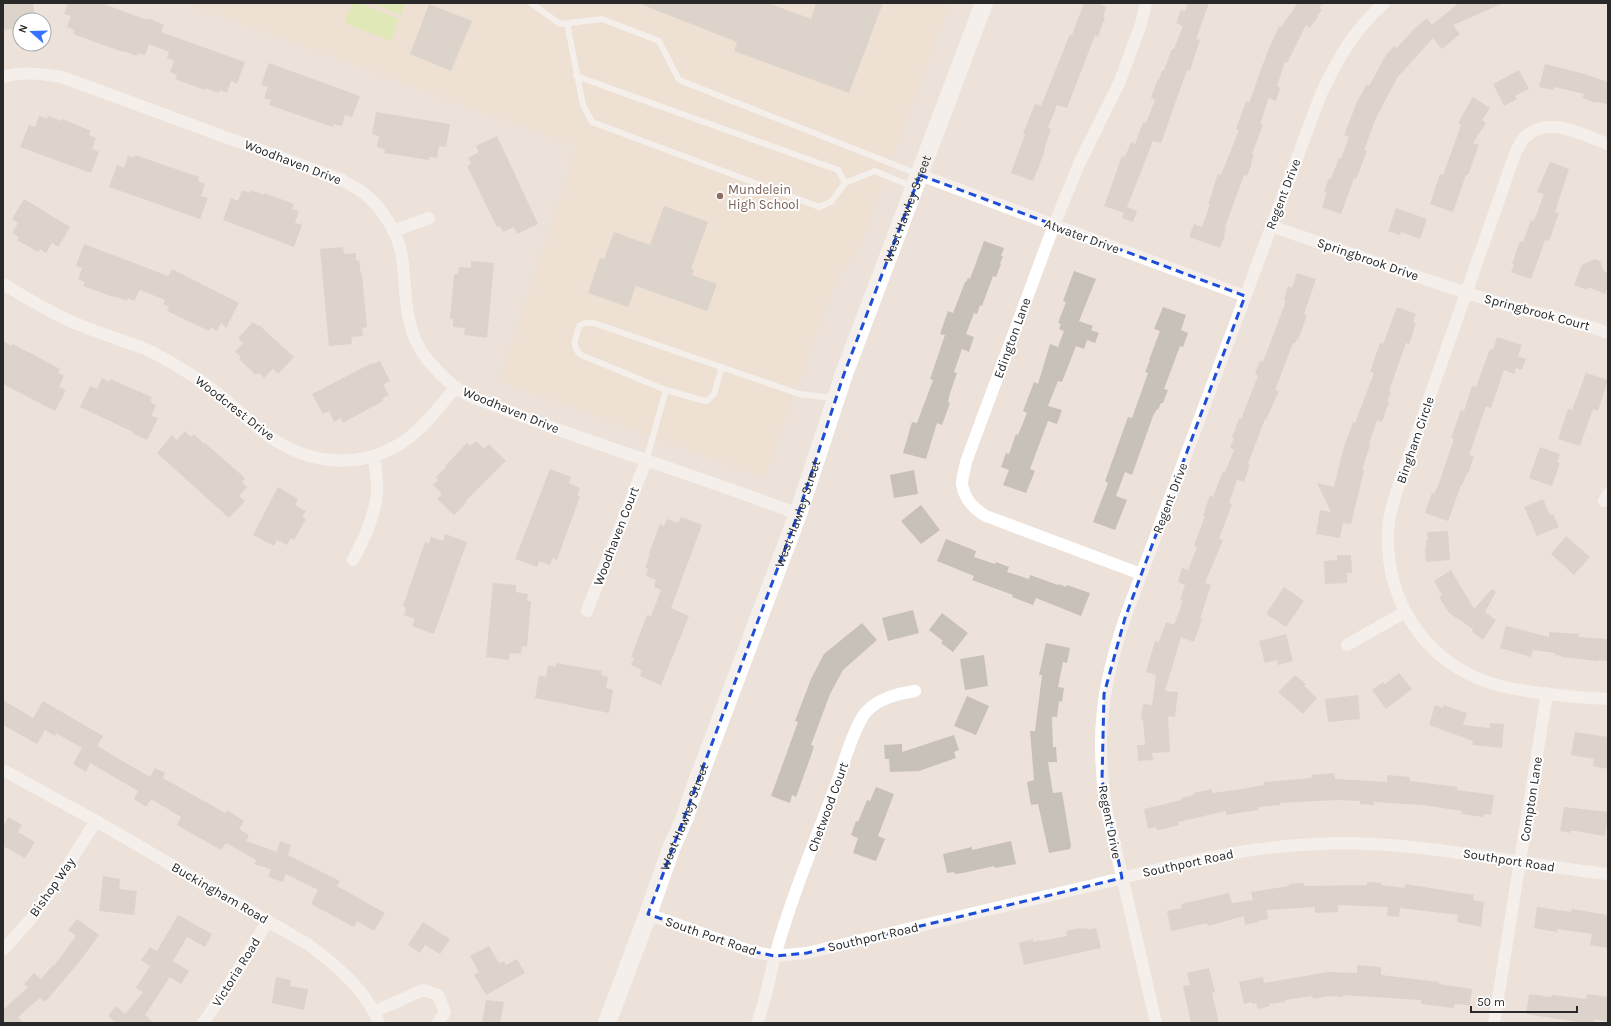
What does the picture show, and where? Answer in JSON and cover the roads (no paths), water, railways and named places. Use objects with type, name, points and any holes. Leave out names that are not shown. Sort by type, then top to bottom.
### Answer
[{"type":"street","name":"West Hawley Street","points":[[607,1023],[671,849],[685,817],[798,514],[836,398],[984,3]]},
{"type":"street","name":"Edington Lane","points":[[1141,574],[986,516],[978,511],[968,501],[962,484],[966,462],[1054,225],[1079,164],[1120,81],[1141,24],[1146,3]]},
{"type":"street","name":"Regent Drive","points":[[1156,1023],[1106,807],[1102,780],[1100,754],[1101,724],[1104,694],[1112,656],[1141,574],[1321,94],[1336,61],[1373,13],[1384,3]]},
{"type":"street","name":"Woodhaven Drive","points":[[3,77],[24,74],[62,77],[342,180],[365,194],[380,209],[393,231],[402,257],[408,319],[415,336],[425,356],[437,370],[465,394],[525,418],[798,514]]},
{"type":"street","name":"Bingham Circle","points":[[1608,144],[1561,127],[1548,126],[1535,130],[1524,138],[1516,151],[1391,510],[1388,533],[1389,557],[1393,582],[1405,612],[1416,630],[1435,650],[1460,669],[1482,680],[1503,686],[1547,694],[1608,699]]},
{"type":"street","name":"Atwater Drive","points":[[917,181],[1054,225],[1245,296]]},
{"type":"street","points":[[393,231],[429,218]]},
{"type":"street","name":"Springbrook Drive","points":[[1271,226],[1466,293]]},
{"type":"street","name":"Woodcrest Drive","points":[[3,284],[76,324],[144,349],[194,376],[227,400],[266,434],[284,446],[302,454],[319,459],[354,461],[374,457],[389,451],[412,436],[456,387]]},
{"type":"street","name":"Springbrook Court","points":[[1466,293],[1514,308],[1591,326],[1608,333]]},
{"type":"street","points":[[353,560],[364,540],[374,513],[377,490],[374,457]]},
{"type":"street","name":"Woodhaven Court","points":[[587,611],[646,461]]},
{"type":"street","points":[[1347,645],[1405,612]]},
{"type":"street","name":"Chetwood Court","points":[[757,1023],[763,1008],[775,956],[804,870],[859,724],[866,713],[880,700],[898,694],[915,691]]},
{"type":"street","name":"Compton Lane","points":[[1494,1023],[1547,694]]},
{"type":"street","name":"Buckingham Road","points":[[3,770],[96,821],[309,945],[337,966],[358,988],[376,1018]]},
{"type":"street","name":"Bishop Way","points":[[3,950],[39,907],[61,876],[96,821]]},
{"type":"street","name":"Southport Road","points":[[775,956],[807,953],[1122,878],[1234,853],[1282,846],[1316,844],[1391,844],[1434,848],[1608,874]]},
{"type":"street","name":"South Port Road","points":[[648,914],[750,951],[775,956]]},
{"type":"street","name":"Victoria Road","points":[[203,1023],[268,921]]},
{"type":"street","points":[[376,1018],[423,990],[438,995],[445,1012],[438,1023]]},
{"type":"lane","points":[[531,3],[560,24],[602,19],[659,41],[679,80],[917,181]]},
{"type":"lane","points":[[567,23],[576,76],[583,104],[592,122],[819,207],[831,202],[845,183],[875,171],[917,181]]},
{"type":"lane","points":[[576,76],[838,170],[845,183]]},
{"type":"lane","points":[[722,367],[714,394],[707,401],[666,390],[581,355],[576,351],[574,344],[580,325],[594,323],[722,367],[799,394],[836,398]]},
{"type":"lane","points":[[646,461],[666,390]]},
{"type":"place","name":"Mundelein High School","points":[[720,196]]}]
